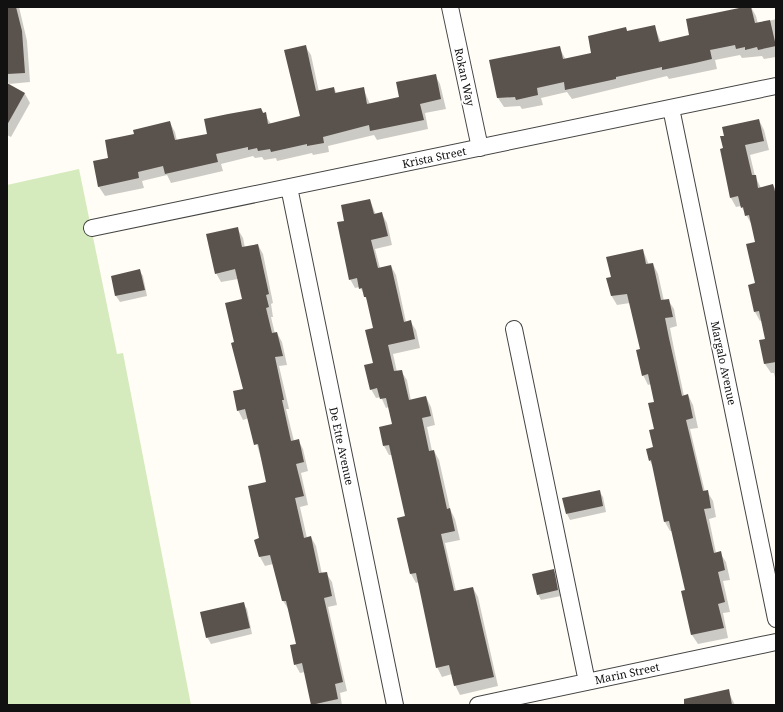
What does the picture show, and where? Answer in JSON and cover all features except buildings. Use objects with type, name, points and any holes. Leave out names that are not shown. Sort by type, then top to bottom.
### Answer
[{"type":"street","name":"Rokan Way","points":[[450,7],[480,148]]},
{"type":"street","name":"Krista Street","points":[[92,228],[776,86]]},
{"type":"street","name":"Margalo Avenue","points":[[671,108],[776,619]]},
{"type":"street","name":"De Ette Avenue","points":[[289,187],[395,705]]},
{"type":"street","points":[[514,329],[588,682]]},
{"type":"street","name":"Marin Street","points":[[478,705],[776,642]]},
{"type":"green space","points":[[79,169],[117,354],[123,353],[191,705],[7,705],[7,185]]}]
